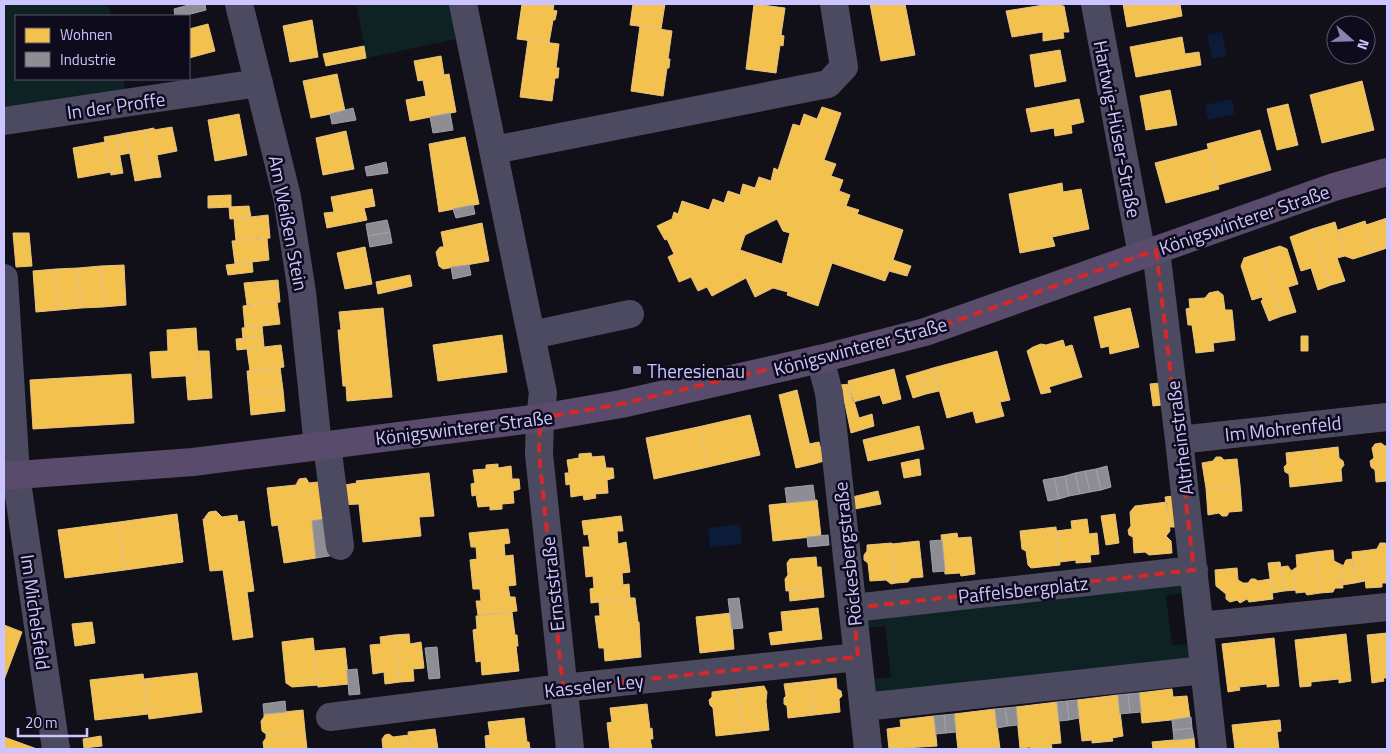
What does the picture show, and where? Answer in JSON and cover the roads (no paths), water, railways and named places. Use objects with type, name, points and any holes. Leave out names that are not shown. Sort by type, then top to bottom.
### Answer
[{"type":"main road","name":"Königswinterer Straße","points":[[10,476],[193,462],[540,418],[621,404],[820,359],[924,332],[1334,187],[1387,172]]},
{"type":"street","points":[[464,4],[543,393],[540,418]]},
{"type":"street","points":[[494,150],[828,84],[844,66],[834,4]]},
{"type":"street","name":"Hartwig-Hüser-Straße","points":[[1095,4],[1149,252]]},
{"type":"street","name":"Am Weißen Stein","points":[[245,5],[259,84],[287,198],[302,292],[322,446],[340,546]]},
{"type":"street","name":"In der Proffe","points":[[4,122],[259,84]]},
{"type":"street","name":"Altrheinstraße","points":[[1149,252],[1179,440],[1213,749]]},
{"type":"street","points":[[4,278],[10,476]]},
{"type":"street","points":[[532,335],[630,314]]},
{"type":"street","name":"Röckesbergstraße","points":[[820,359],[829,393],[868,749]]},
{"type":"street","name":"Im Mohrenfeld","points":[[1179,440],[1387,417]]},
{"type":"street","name":"Ernststraße","points":[[540,418],[538,454],[570,749]]},
{"type":"street","name":"Im Michelsfeld","points":[[10,476],[56,749]]},
{"type":"street","name":"Paffelsbergplatz","points":[[853,608],[1194,570]]},
{"type":"street","points":[[1200,626],[1387,607]]},
{"type":"street","name":"Kasseler Ley","points":[[330,718],[563,688],[858,657]]},
{"type":"street","points":[[864,707],[1204,670]]},
{"type":"water","points":[[1222,32],[1227,56],[1212,59],[1207,35]]},
{"type":"water","points":[[1232,99],[1235,114],[1208,120],[1205,105]]},
{"type":"water","points":[[740,524],[742,544],[710,547],[708,528]]},
{"type":"place","name":"Theresienau","points":[[637,370]]}]
